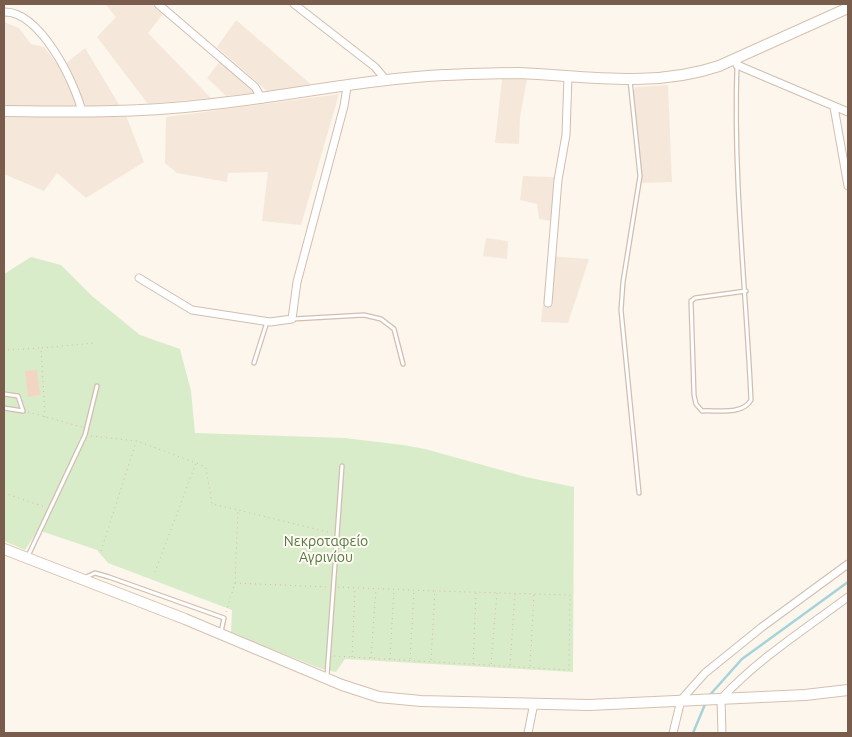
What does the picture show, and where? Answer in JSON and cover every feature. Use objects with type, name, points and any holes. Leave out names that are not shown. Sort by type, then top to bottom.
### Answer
[{"type":"street","points":[[158,4],[255,87],[262,99]]},
{"type":"street","points":[[294,4],[375,66],[386,80]]},
{"type":"street","points":[[4,111],[82,112],[194,106],[262,99],[386,80],[466,74],[519,73],[661,79],[700,73],[737,61],[848,8]]},
{"type":"street","points":[[4,12],[23,17],[42,37],[72,81],[82,112]]},
{"type":"street","points":[[737,61],[848,112]]},
{"type":"street","points":[[548,303],[558,180],[566,141],[568,76]]},
{"type":"street","points":[[139,278],[192,310],[267,322],[292,319],[297,282],[344,106],[347,87]]},
{"type":"street","points":[[834,106],[848,186]]},
{"type":"street","points":[[4,549],[220,633],[360,692],[397,700],[589,704],[805,695],[848,690]]},
{"type":"street","points":[[673,733],[692,685],[711,667],[762,627],[848,564]]},
{"type":"street","points":[[716,699],[848,597]]},
{"type":"street","points":[[716,699],[722,733]]},
{"type":"street","points":[[528,733],[534,703]]},
{"type":"lane","points":[[737,61],[740,188],[746,291],[751,400],[745,407],[733,410],[702,410],[696,404],[694,395],[691,301],[694,298],[746,291]]},
{"type":"lane","points":[[630,79],[640,176],[623,282],[621,310],[639,493]]},
{"type":"lane","points":[[292,319],[364,315],[381,319],[394,329],[403,364]]},
{"type":"lane","points":[[254,363],[267,322]]},
{"type":"lane","points":[[27,558],[85,435],[97,386]]},
{"type":"lane","points":[[4,394],[18,396],[23,411],[4,408]]},
{"type":"lane","points":[[327,679],[342,466]]},
{"type":"lane","points":[[81,580],[95,573],[224,618],[220,633]]},
{"type":"path","points":[[8,350],[94,343]]},
{"type":"path","points":[[40,348],[45,417]]},
{"type":"path","points":[[23,411],[86,428]]},
{"type":"path","points":[[85,435],[136,441],[206,468],[212,504],[338,535]]},
{"type":"path","points":[[101,551],[136,441]]},
{"type":"path","points":[[155,572],[196,463]]},
{"type":"path","points":[[4,493],[50,508]]},
{"type":"path","points":[[224,618],[235,583],[238,510]]},
{"type":"path","points":[[235,583],[570,596],[569,670],[330,656]]},
{"type":"path","points":[[352,657],[355,588]]},
{"type":"path","points":[[371,658],[376,588]]},
{"type":"path","points":[[390,659],[394,590]]},
{"type":"path","points":[[410,660],[414,590]]},
{"type":"path","points":[[430,661],[435,591]]},
{"type":"path","points":[[473,664],[476,592]]},
{"type":"path","points":[[490,665],[497,592]]},
{"type":"path","points":[[510,666],[515,594]]},
{"type":"path","points":[[530,667],[534,594]]},
{"type":"shaded area","points":[[107,4],[151,4],[163,14],[148,33],[211,98],[148,104],[97,37],[116,17]]},
{"type":"shaded area","points":[[236,20],[313,86],[267,91],[217,47]]},
{"type":"shaded area","points":[[4,22],[19,28],[31,44],[44,47],[60,68],[85,48],[127,118],[144,162],[86,198],[57,173],[44,191],[6,175],[4,176]]},
{"type":"shaded area","points":[[220,61],[253,88],[254,93],[226,96],[207,78]]},
{"type":"shaded area","points":[[502,79],[527,79],[520,117],[519,144],[495,143]]},
{"type":"shaded area","points":[[668,85],[672,182],[641,183],[633,91],[636,87]]},
{"type":"shaded area","points":[[339,94],[301,225],[262,221],[268,172],[228,173],[227,182],[177,173],[165,163],[166,117]]},
{"type":"shaded area","points":[[523,176],[554,177],[551,221],[539,219],[537,204],[520,200]]},
{"type":"shaded area","points":[[486,238],[508,241],[507,259],[483,256]]},
{"type":"shaded area","points":[[548,256],[589,259],[568,323],[541,322]]},
{"type":"green space","name":"Νεκροταφείο Αγρινίου","points":[[31,257],[61,265],[92,296],[140,335],[180,349],[191,391],[195,433],[344,438],[403,445],[425,449],[526,477],[574,487],[573,672],[345,659],[336,672],[322,669],[231,633],[232,610],[108,563],[97,550],[38,530],[25,550],[4,541],[4,274]]},
{"type":"building","points":[[37,370],[40,395],[28,397],[25,371]]},
{"type":"waterway","points":[[708,697],[742,659],[848,582]]},
{"type":"waterway","points":[[693,733],[706,702]]}]
